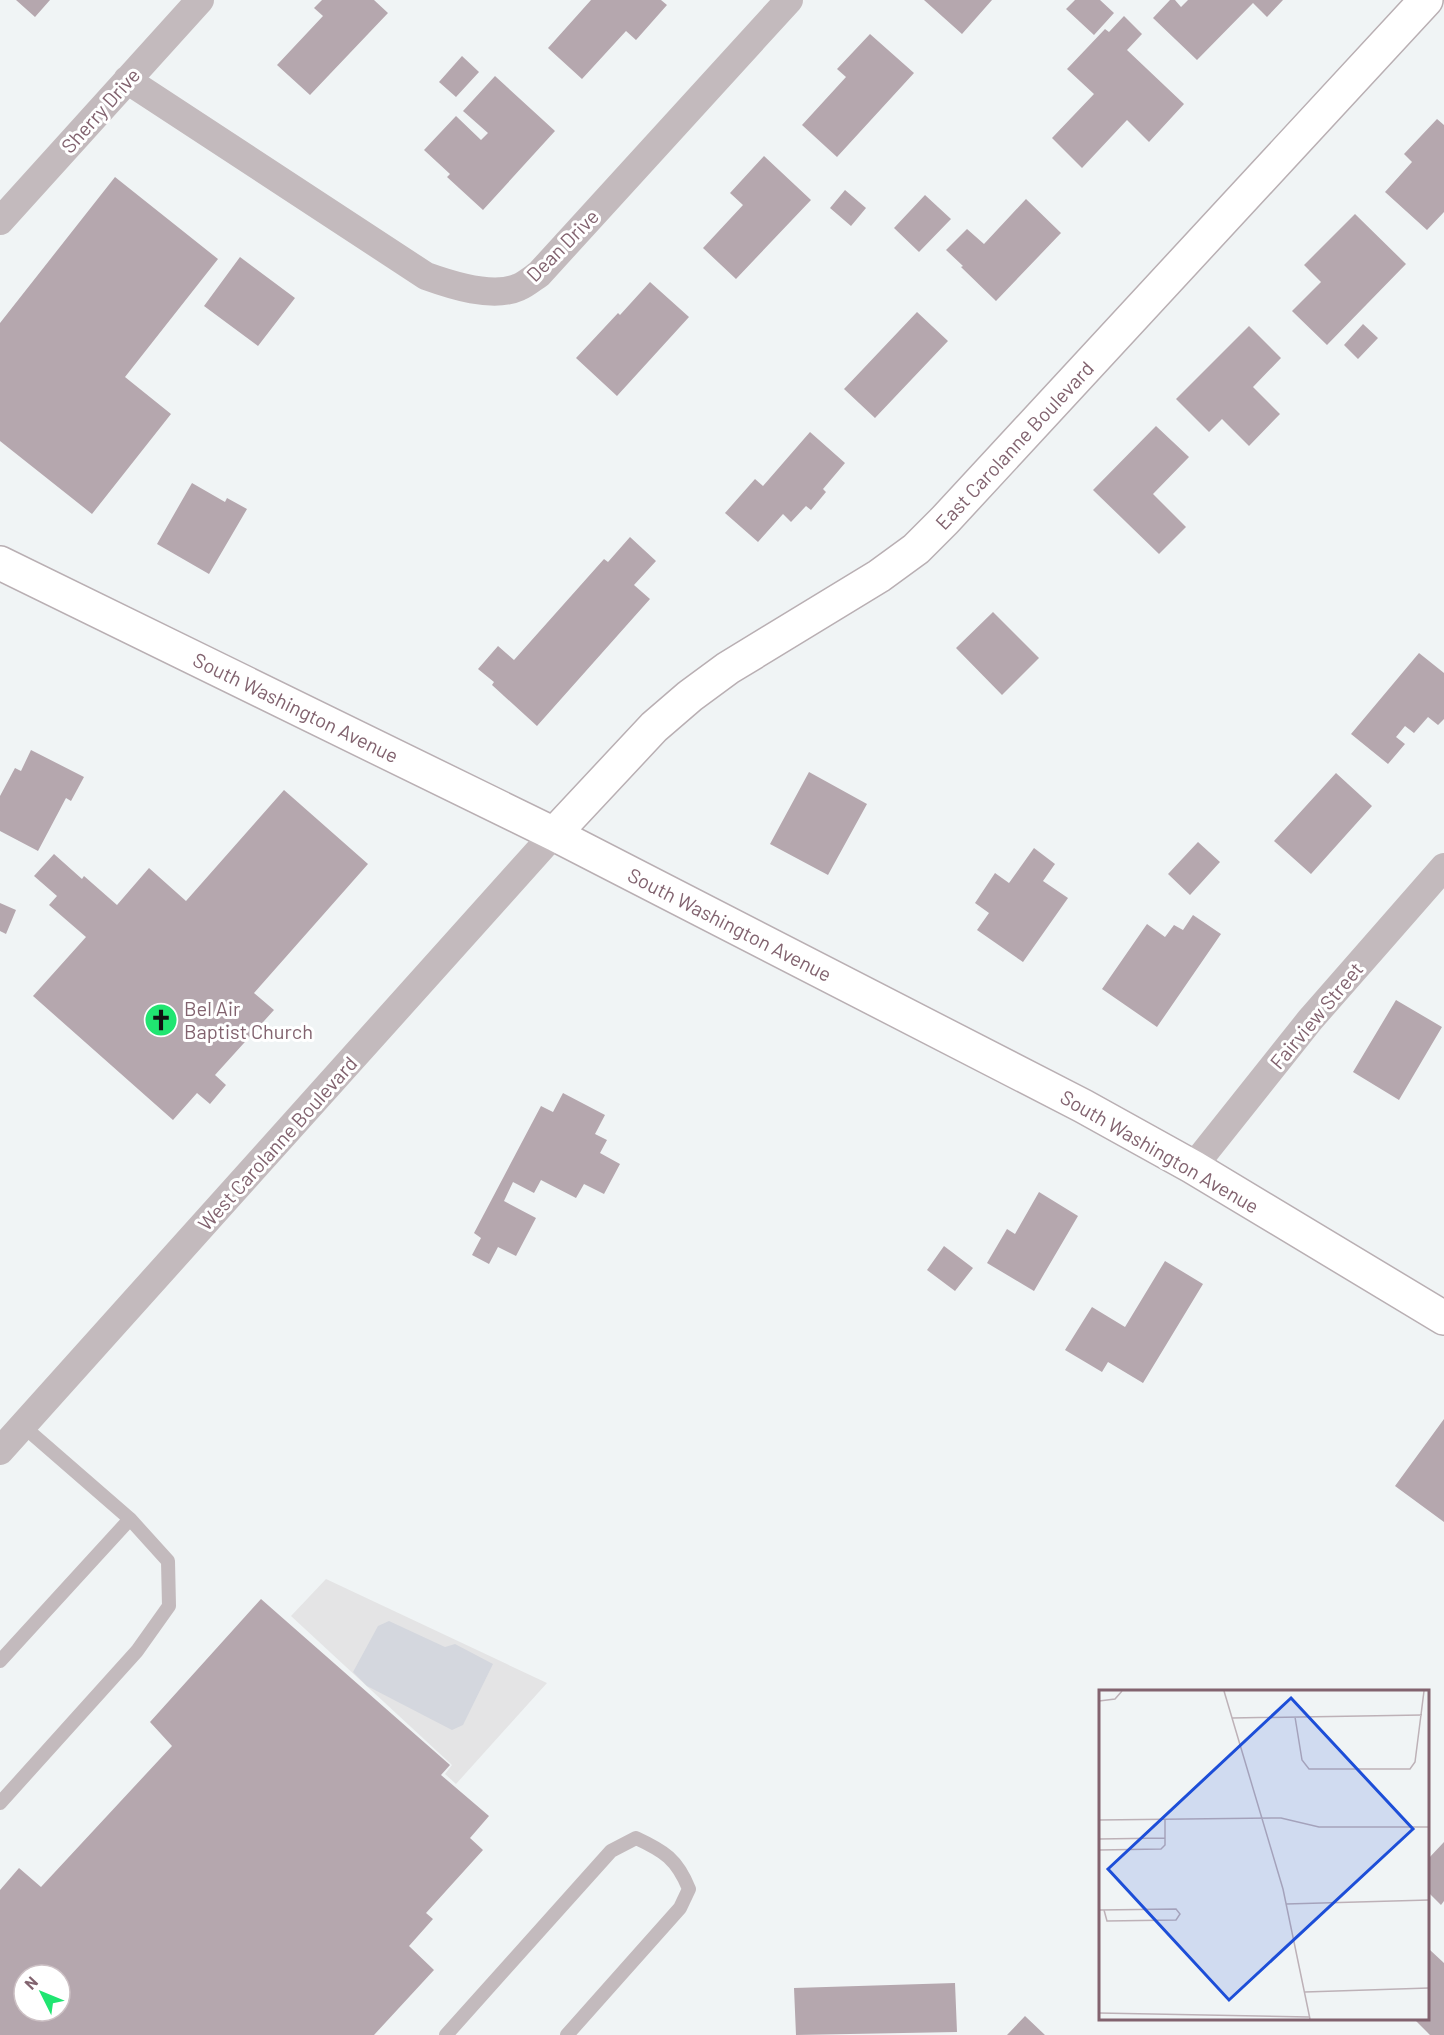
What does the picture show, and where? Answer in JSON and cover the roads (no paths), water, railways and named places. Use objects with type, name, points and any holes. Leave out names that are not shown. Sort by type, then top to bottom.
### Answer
[{"type":"street","name":"Sherry Drive","points":[[0,221],[200,0]]},
{"type":"street","name":"Dean Drive","points":[[127,80],[426,276],[451,285],[481,291],[503,291],[519,288],[539,273],[789,0]]},
{"type":"street","name":"East Carolanne Boulevard","points":[[554,834],[654,727],[690,696],[728,668],[879,576],[916,549],[954,511],[1426,0]]},
{"type":"street","name":"South Washington Avenue","points":[[0,562],[554,834],[1083,1106],[1193,1167],[1444,1318]]},
{"type":"street","name":"West Carolanne Boulevard","points":[[0,1451],[554,834]]},
{"type":"street","name":"Fairview Street","points":[[1193,1167],[1310,1020],[1444,867]]},
{"type":"lane","points":[[0,1803],[137,1651],[169,1606],[168,1561],[130,1519],[23,1426]]},
{"type":"lane","points":[[0,1661],[130,1519]]},
{"type":"lane","points":[[446,2035],[611,1851],[636,1838],[662,1850],[682,1872],[689,1889],[680,1908],[567,2035]]},
{"type":"place","name":"Bel Air Baptist Church","points":[[161,1020]]}]
